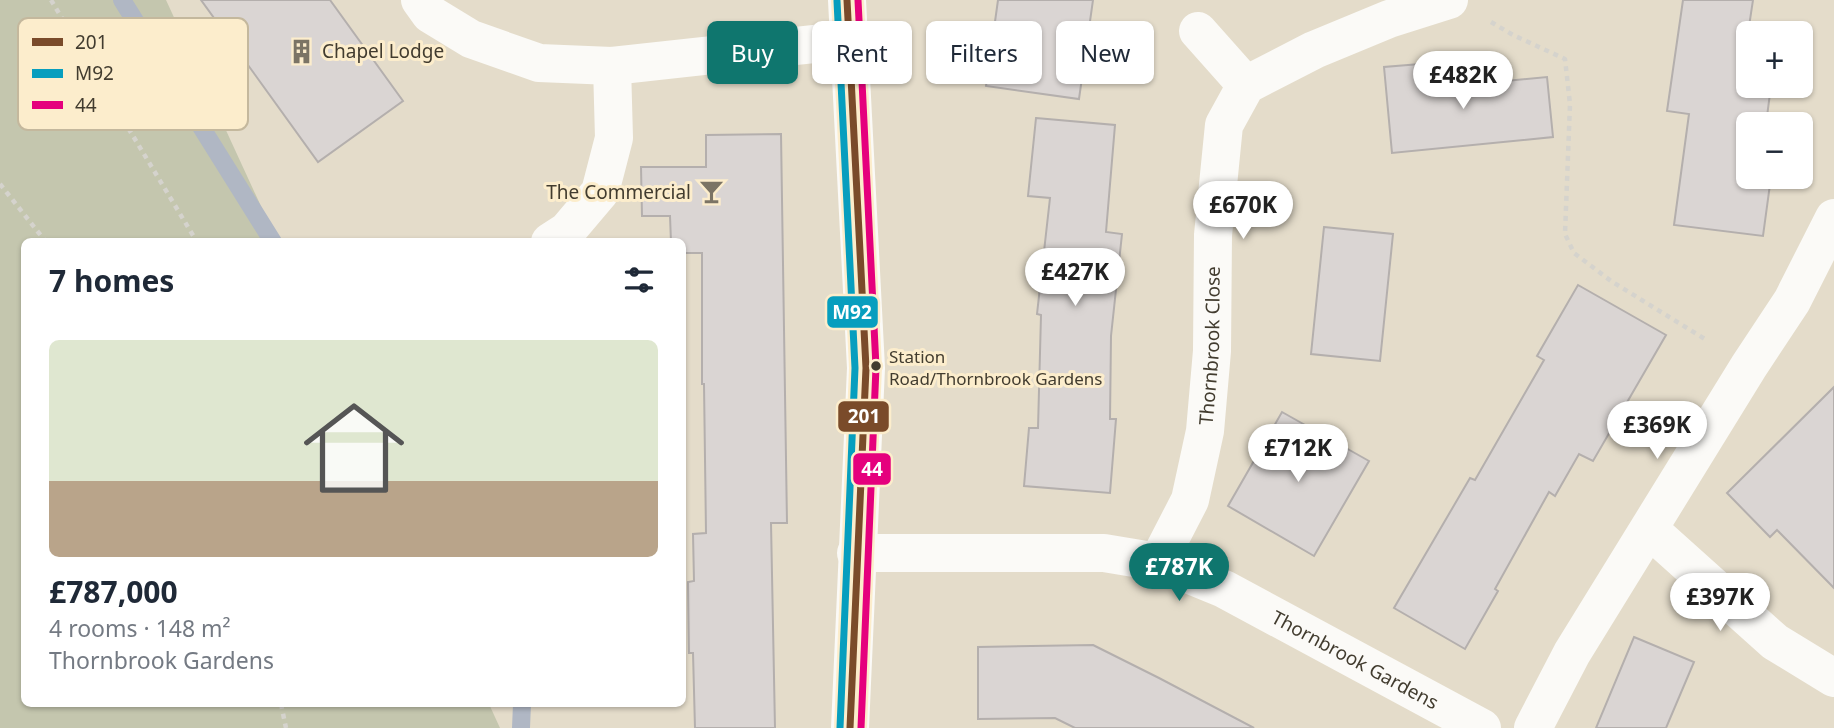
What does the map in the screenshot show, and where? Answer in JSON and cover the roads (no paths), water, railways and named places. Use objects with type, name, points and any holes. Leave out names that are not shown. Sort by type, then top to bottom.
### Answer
[{"type":"street","points":[[420,0],[430,14],[471,39],[539,64],[612,66],[812,44]]},
{"type":"street","points":[[847,0],[849,21]]},
{"type":"street","points":[[1198,31],[1246,85],[1386,10],[1449,0]]},
{"type":"street","points":[[556,238],[567,230],[600,192],[614,138],[612,66]]},
{"type":"street","points":[[850,728],[866,368],[853,84]]},
{"type":"street","name":"Thornbrook Close","points":[[1158,562],[1190,500],[1205,431],[1212,351],[1213,235],[1224,125],[1246,85]]},
{"type":"street","points":[[1534,728],[1572,653],[1792,301],[1834,218]]},
{"type":"street","points":[[1650,530],[1775,642],[1834,678]]},
{"type":"street","name":"Thornbrook Gardens","points":[[856,553],[1104,553],[1158,562],[1224,589],[1482,728]]},
{"type":"waterway","points":[[122,0],[133,18]]},
{"type":"waterway","points":[[203,130],[271,238]]},
{"type":"waterway","points":[[521,728],[522,707]]},
{"type":"place","name":"Chapel Lodge","points":[[302,51]]},
{"type":"place","name":"The Commercial","points":[[711,192]]},
{"type":"place","name":"Station Road/Thornbrook Gardens","points":[[876,366]]}]
